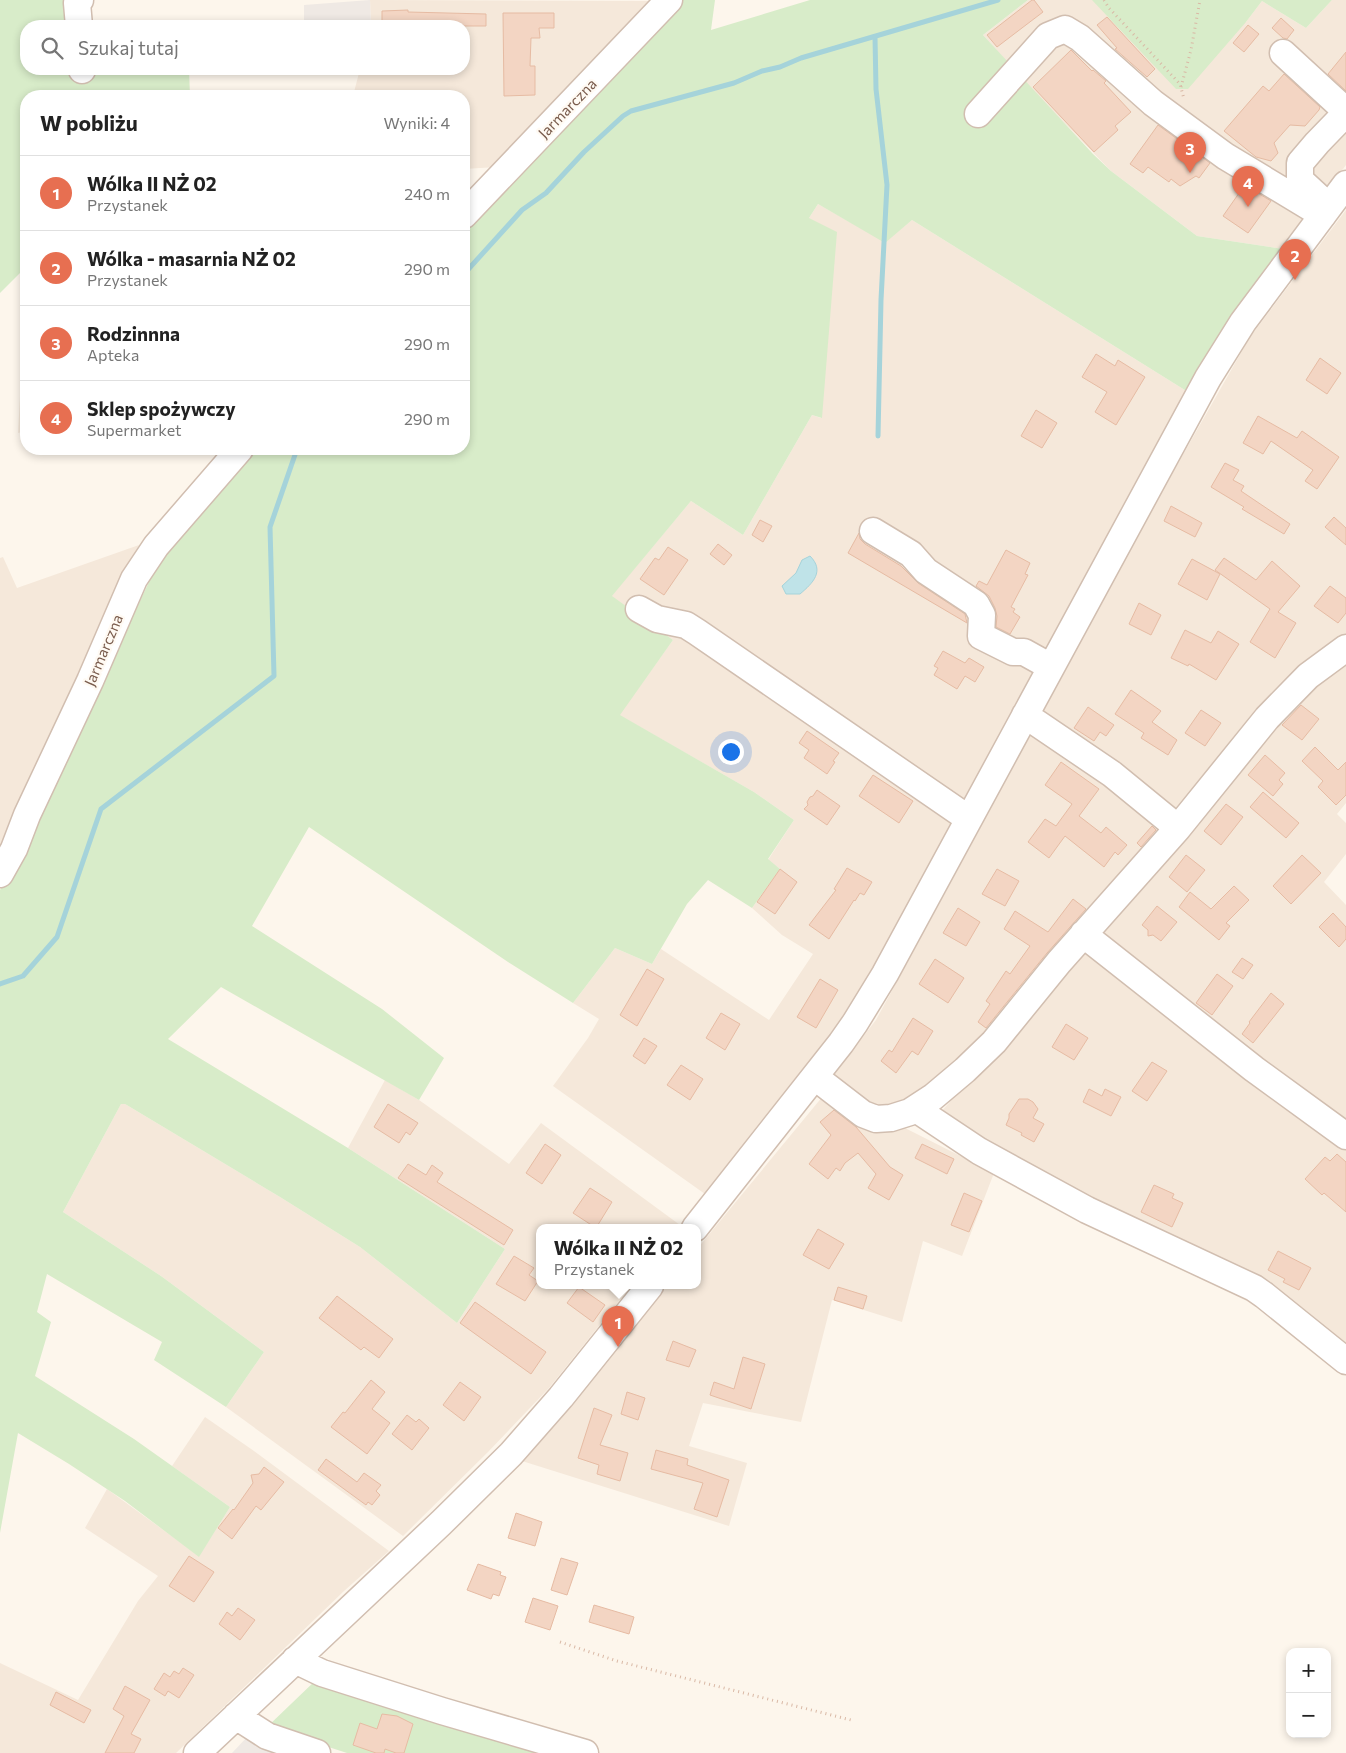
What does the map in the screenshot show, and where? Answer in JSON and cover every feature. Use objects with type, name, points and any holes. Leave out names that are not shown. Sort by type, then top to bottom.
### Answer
[{"type":"street","points":[[78,20],[77,3],[80,0]]},
{"type":"street","name":"Jarmarczna","points":[[470,209],[669,0]]},
{"type":"street","points":[[978,114],[1048,36],[1066,29],[1080,38],[1153,103],[1225,156],[1326,211]]},
{"type":"street","points":[[1283,53],[1346,112],[1300,163],[1300,180],[1326,211]]},
{"type":"street","points":[[698,1224],[815,1077],[848,1033],[876,989],[1212,371],[1243,322],[1346,184]]},
{"type":"street","name":"Jarmarczna","points":[[0,874],[14,849],[27,815],[90,680],[134,579],[156,546],[235,455]]},
{"type":"street","points":[[873,532],[911,554],[926,571],[976,604],[982,614],[981,636],[1012,652],[1024,652],[1051,668]]},
{"type":"street","points":[[639,609],[657,619],[692,628],[969,819]]},
{"type":"street","points":[[815,1077],[863,1114],[868,1117],[883,1119],[916,1109],[954,1080],[986,1050],[1083,934],[1178,828],[1267,718],[1308,676],[1345,650]]},
{"type":"street","points":[[1025,715],[1106,769],[1178,828]]},
{"type":"street","points":[[1083,934],[1254,1069],[1346,1136]]},
{"type":"street","points":[[916,1109],[979,1151],[1087,1210],[1254,1288],[1346,1361]]},
{"type":"street","points":[[197,1753],[511,1454],[556,1403],[648,1289]]},
{"type":"street","points":[[295,1660],[340,1679],[586,1753]]},
{"type":"street","points":[[236,1716],[266,1736],[316,1753]]},
{"type":"path","points":[[1104,0],[1109,8],[1180,84],[1194,133]]},
{"type":"path","points":[[1181,89],[1191,50],[1200,0]]},
{"type":"path","points":[[560,1642],[618,1661],[851,1720]]},
{"type":"shaded area","points":[[370,0],[657,1],[497,167],[470,169],[470,90],[355,90],[358,75],[470,75],[470,20],[371,20]]},
{"type":"shaded area","points":[[370,0],[371,20],[304,20],[304,5]]},
{"type":"shaded area","points":[[1028,0],[1092,0],[1246,22],[1262,1],[1306,28],[1332,0],[1346,0],[1346,165],[1283,249],[1197,236],[1111,171],[1036,94],[983,35]]},
{"type":"shaded area","points":[[818,204],[885,242],[912,220],[1188,392],[917,892],[863,986],[843,1019],[705,1194],[553,1086],[588,1038],[599,1019],[573,1003],[615,948],[652,964],[661,949],[769,1020],[813,954],[782,935],[752,908],[780,869],[768,860],[794,820],[754,792],[619,715],[673,640],[611,596],[691,501],[743,535],[812,415],[821,418],[809,218]]},
{"type":"shaded area","points":[[1346,210],[1346,639],[978,1051],[894,1113],[858,1104],[831,1078],[876,1020],[1115,574],[1250,337]]},
{"type":"shaded area","points":[[20,396],[20,432],[18,433]]},
{"type":"shaded area","points":[[139,545],[2,854],[0,854],[0,558],[3,557],[17,588]]},
{"type":"shaded area","points":[[1346,656],[1346,803],[1337,814],[1346,823],[1346,854],[1324,882],[1346,905],[1346,1349],[974,1140],[940,1113],[1261,739]]},
{"type":"shaded area","points":[[385,1080],[419,1100],[509,1164],[541,1123],[679,1224],[536,1224],[536,1289],[629,1289],[549,1388],[488,1452],[403,1536],[226,1407],[264,1352],[161,1276],[63,1212],[121,1104],[125,1104],[360,1247],[457,1323],[505,1249],[348,1148]]},
{"type":"shaded area","points":[[823,1096],[879,1126],[905,1128],[994,1173],[962,1256],[923,1241],[902,1322],[832,1300],[801,1422],[703,1403],[689,1446],[747,1463],[729,1526],[522,1461],[665,1289],[701,1289],[701,1244]]},
{"type":"shaded area","points":[[205,1417],[389,1551],[344,1591],[176,1753],[0,1753],[0,1663],[78,1700],[138,1601],[158,1576],[85,1528],[107,1489],[199,1556],[230,1507],[172,1466]]},
{"type":"shaded area","points":[[249,1735],[300,1753],[232,1753]]},
{"type":"green space","points":[[0,0],[68,0],[70,20],[20,20],[20,75],[189,75],[190,90],[20,90],[20,273],[0,293]]},
{"type":"green space","points":[[680,0],[715,0],[711,30],[810,0],[1028,0],[983,35],[1093,154],[1111,171],[1197,236],[1283,249],[1188,392],[912,220],[885,243],[818,204],[809,218],[837,232],[822,418],[812,415],[743,535],[691,501],[612,596],[673,640],[620,715],[754,792],[794,820],[768,859],[780,869],[752,908],[708,880],[687,904],[652,964],[615,948],[573,1003],[508,962],[309,827],[252,926],[382,1009],[444,1058],[419,1100],[221,987],[168,1039],[348,1148],[505,1249],[457,1323],[360,1247],[125,1104],[121,1104],[63,1212],[161,1276],[264,1352],[226,1407],[154,1360],[162,1342],[47,1274],[37,1312],[51,1322],[35,1376],[134,1439],[230,1507],[199,1557],[125,1501],[18,1433],[0,1533],[0,890],[18,857],[168,542],[248,455],[470,455],[470,220]]},
{"type":"green space","points":[[1092,0],[1332,0],[1306,28],[1262,1],[1188,89],[1176,89]]},
{"type":"green space","points":[[316,1680],[565,1753],[347,1753],[267,1727]]},
{"type":"water","points":[[810,556],[817,567],[816,576],[813,581],[800,594],[786,594],[782,586],[796,573],[802,560]]},
{"type":"building","points":[[1032,0],[1043,12],[997,47],[987,35]]},
{"type":"building","points":[[408,10],[408,12],[486,14],[486,26],[470,26],[470,20],[382,20],[382,11]]},
{"type":"building","points":[[503,13],[554,13],[554,28],[539,28],[540,38],[531,38],[530,66],[535,66],[535,95],[504,96]]},
{"type":"building","points":[[1107,17],[1155,69],[1147,77],[1115,49],[1117,48],[1097,25]]},
{"type":"building","points":[[1281,18],[1294,30],[1287,39],[1283,38],[1272,28]]},
{"type":"building","points":[[1248,25],[1259,34],[1244,52],[1233,43]]},
{"type":"building","points":[[1071,50],[1092,71],[1106,81],[1104,83],[1131,112],[1115,126],[1118,130],[1094,152],[1033,87]]},
{"type":"building","points":[[1346,52],[1346,91],[1328,74]]},
{"type":"building","points":[[1284,74],[1320,107],[1305,126],[1290,125],[1274,143],[1278,153],[1271,161],[1256,157],[1224,131],[1263,86],[1269,91]]},
{"type":"building","points":[[1158,125],[1210,163],[1199,178],[1196,176],[1180,186],[1171,179],[1169,182],[1148,167],[1143,173],[1130,164]]},
{"type":"building","points":[[1244,186],[1255,194],[1256,192],[1271,201],[1248,233],[1223,216]]},
{"type":"building","points":[[1096,354],[1115,366],[1118,360],[1145,377],[1116,425],[1095,412],[1107,392],[1082,377]]},
{"type":"building","points":[[1320,358],[1341,373],[1327,394],[1306,380]]},
{"type":"building","points":[[1036,410],[1057,423],[1042,448],[1021,436]]},
{"type":"building","points":[[1258,416],[1297,438],[1302,431],[1339,457],[1317,489],[1305,481],[1313,470],[1271,441],[1263,454],[1243,443]]},
{"type":"building","points":[[1225,463],[1239,470],[1233,480],[1244,486],[1241,491],[1290,524],[1284,534],[1242,509],[1244,507],[1211,487]]},
{"type":"building","points":[[1171,506],[1202,523],[1195,537],[1164,521]]},
{"type":"building","points":[[1334,517],[1346,528],[1346,545],[1325,527]]},
{"type":"building","points":[[760,520],[772,526],[763,542],[752,535]]},
{"type":"building","points":[[859,533],[860,539],[865,544],[901,566],[918,583],[965,614],[967,623],[848,553]]},
{"type":"building","points":[[718,544],[732,555],[724,565],[710,554]]},
{"type":"building","points":[[668,547],[688,560],[664,595],[640,579],[655,558],[659,560]]},
{"type":"building","points":[[1006,550],[1030,563],[1025,574],[1028,575],[1011,607],[1015,609],[1013,612],[1020,617],[1010,634],[996,627],[997,616],[995,608],[989,596],[976,586],[979,581],[987,585]]},
{"type":"building","points":[[1224,558],[1256,580],[1272,561],[1300,586],[1278,612],[1296,623],[1275,658],[1250,642],[1270,609],[1215,570]]},
{"type":"building","points":[[1192,559],[1220,574],[1207,600],[1178,584]]},
{"type":"building","points":[[1330,586],[1346,598],[1346,613],[1338,623],[1314,606]]},
{"type":"building","points":[[1139,603],[1161,615],[1151,635],[1129,624]]},
{"type":"building","points":[[1185,630],[1211,643],[1218,631],[1239,644],[1216,680],[1189,664],[1188,666],[1171,658]]},
{"type":"building","points":[[943,651],[965,663],[969,658],[984,667],[975,682],[965,676],[957,689],[934,675],[938,668],[934,666]]},
{"type":"building","points":[[1131,690],[1161,711],[1152,722],[1177,740],[1168,755],[1141,738],[1144,733],[1115,714]]},
{"type":"building","points":[[1301,705],[1319,719],[1302,740],[1282,725]]},
{"type":"building","points":[[1088,707],[1114,725],[1106,736],[1100,732],[1094,741],[1074,728]]},
{"type":"building","points":[[1201,710],[1221,723],[1205,746],[1185,733]]},
{"type":"building","points":[[807,731],[839,753],[827,774],[804,758],[809,750],[799,743]]},
{"type":"building","points":[[1315,747],[1338,770],[1346,762],[1346,795],[1336,805],[1318,787],[1323,781],[1302,761]]},
{"type":"building","points":[[1265,755],[1285,773],[1279,780],[1283,784],[1273,796],[1248,775]]},
{"type":"building","points":[[1061,762],[1099,789],[1079,816],[1101,833],[1106,827],[1127,845],[1118,855],[1115,852],[1104,867],[1065,836],[1049,858],[1028,842],[1045,819],[1056,826],[1072,804],[1045,785]]},
{"type":"building","points":[[873,775],[913,801],[899,823],[859,796]]},
{"type":"building","points":[[817,790],[840,806],[827,825],[804,809],[808,805],[807,802],[810,797]]},
{"type":"building","points":[[1263,792],[1299,823],[1286,838],[1250,807]]},
{"type":"building","points":[[1226,804],[1243,817],[1221,845],[1204,831]]},
{"type":"building","points":[[1152,826],[1156,830],[1141,847],[1137,843]]},
{"type":"building","points":[[1186,855],[1205,870],[1187,892],[1169,877]]},
{"type":"building","points":[[1302,855],[1321,873],[1291,904],[1273,886]]},
{"type":"building","points":[[847,868],[872,882],[864,895],[860,893],[854,900],[829,939],[809,925],[836,890],[834,889]]},
{"type":"building","points":[[780,869],[797,882],[775,914],[757,902]]},
{"type":"building","points":[[997,869],[1019,881],[1005,906],[982,894]]},
{"type":"building","points":[[1234,886],[1249,900],[1226,923],[1230,926],[1219,940],[1179,907],[1190,892],[1211,909]]},
{"type":"building","points":[[1073,899],[1086,909],[1047,953],[986,1028],[978,1022],[990,1004],[986,1001],[1006,971],[1010,974],[1030,946],[1004,929],[1015,911],[1048,932]]},
{"type":"building","points":[[1157,906],[1177,922],[1161,941],[1153,935],[1148,936],[1148,930],[1142,925]]},
{"type":"building","points":[[958,908],[980,922],[966,946],[943,933]]},
{"type":"building","points":[[1333,913],[1346,927],[1346,939],[1339,947],[1319,927]]},
{"type":"building","points":[[1242,958],[1253,965],[1243,979],[1232,972]]},
{"type":"building","points":[[935,959],[964,978],[948,1003],[919,984]]},
{"type":"building","points":[[647,969],[664,979],[637,1026],[620,1015]]},
{"type":"building","points":[[1217,974],[1233,986],[1212,1015],[1196,1003]]},
{"type":"building","points":[[820,979],[838,990],[816,1028],[797,1017]]},
{"type":"building","points":[[1271,993],[1284,1004],[1253,1043],[1242,1034]]},
{"type":"building","points":[[721,1013],[740,1024],[725,1050],[706,1038]]},
{"type":"building","points":[[913,1018],[933,1031],[918,1055],[912,1051],[896,1073],[881,1061],[889,1050],[892,1052]]},
{"type":"building","points":[[1066,1024],[1088,1038],[1074,1060],[1052,1047]]},
{"type":"building","points":[[644,1038],[657,1046],[645,1064],[633,1056]]},
{"type":"building","points":[[1152,1062],[1167,1071],[1147,1101],[1132,1091]]},
{"type":"building","points":[[681,1065],[703,1079],[690,1100],[667,1085]]},
{"type":"building","points":[[1089,1089],[1102,1096],[1105,1089],[1121,1097],[1111,1116],[1083,1102]]},
{"type":"building","points":[[1019,1099],[1028,1099],[1033,1102],[1038,1109],[1033,1118],[1044,1124],[1034,1142],[1006,1125],[1009,1114]]},
{"type":"building","points":[[388,1104],[418,1123],[410,1135],[406,1132],[399,1143],[374,1127]]},
{"type":"building","points":[[834,1110],[856,1127],[890,1167],[903,1175],[889,1200],[868,1188],[876,1174],[858,1153],[845,1163],[840,1171],[836,1168],[828,1179],[809,1164],[831,1135],[820,1122]]},
{"type":"building","points":[[545,1144],[561,1155],[542,1184],[526,1173]]},
{"type":"building","points":[[922,1144],[954,1159],[947,1174],[915,1158]]},
{"type":"building","points":[[1337,1154],[1346,1162],[1346,1212],[1324,1193],[1322,1195],[1305,1179],[1325,1157],[1330,1161]]},
{"type":"building","points":[[408,1164],[426,1175],[432,1165],[443,1173],[437,1182],[513,1230],[504,1245],[398,1178]]},
{"type":"building","points":[[1154,1185],[1174,1194],[1172,1198],[1183,1203],[1172,1227],[1141,1212]]},
{"type":"building","points":[[590,1188],[612,1202],[598,1224],[590,1224],[573,1213]]},
{"type":"building","points":[[964,1193],[982,1201],[969,1232],[951,1225]]},
{"type":"building","points":[[818,1229],[844,1244],[829,1269],[803,1255]]},
{"type":"building","points":[[1278,1251],[1311,1268],[1299,1290],[1283,1282],[1285,1279],[1268,1270]]},
{"type":"building","points":[[514,1256],[534,1268],[529,1275],[536,1280],[536,1284],[525,1301],[496,1284]]},
{"type":"building","points":[[838,1287],[867,1296],[863,1309],[834,1300]]},
{"type":"building","points":[[578,1289],[582,1289],[605,1305],[593,1322],[567,1303]]},
{"type":"building","points":[[337,1296],[393,1339],[379,1358],[364,1347],[361,1350],[319,1318]]},
{"type":"building","points":[[475,1302],[546,1352],[531,1374],[460,1323]]},
{"type":"building","points":[[673,1341],[696,1350],[689,1367],[666,1360]]},
{"type":"building","points":[[743,1357],[765,1364],[751,1409],[710,1395],[714,1382],[734,1389]]},
{"type":"building","points":[[371,1380],[385,1392],[372,1409],[390,1423],[367,1454],[331,1427],[343,1412],[345,1413]]},
{"type":"building","points":[[460,1382],[481,1397],[464,1421],[443,1405]]},
{"type":"building","points":[[627,1392],[645,1398],[638,1420],[621,1414]]},
{"type":"building","points":[[594,1408],[612,1415],[600,1445],[628,1453],[620,1481],[597,1474],[599,1465],[578,1458]]},
{"type":"building","points":[[407,1415],[416,1422],[419,1419],[429,1428],[412,1450],[392,1434]]},
{"type":"building","points":[[656,1450],[688,1459],[687,1465],[729,1480],[717,1517],[694,1509],[703,1483],[651,1469]]},
{"type":"building","points":[[326,1459],[357,1482],[364,1473],[381,1485],[376,1491],[380,1495],[372,1505],[368,1502],[366,1505],[318,1470]]},
{"type":"building","points":[[264,1467],[284,1482],[261,1510],[256,1506],[232,1539],[218,1528],[234,1510],[253,1483],[251,1475],[259,1474]]},
{"type":"building","points":[[516,1513],[542,1522],[535,1546],[508,1538]]},
{"type":"building","points":[[189,1556],[214,1572],[194,1602],[169,1586]]},
{"type":"building","points":[[561,1558],[578,1563],[567,1595],[551,1590]]},
{"type":"building","points":[[478,1564],[501,1572],[500,1575],[506,1577],[499,1596],[493,1594],[491,1599],[467,1590]]},
{"type":"building","points":[[533,1598],[558,1606],[550,1630],[525,1622]]},
{"type":"building","points":[[594,1605],[634,1617],[629,1634],[589,1622]]},
{"type":"building","points":[[238,1608],[255,1620],[240,1640],[219,1624],[227,1612],[232,1616]]},
{"type":"building","points":[[183,1668],[194,1675],[179,1698],[168,1691],[165,1696],[154,1689],[164,1673],[170,1677],[174,1671],[179,1674]]},
{"type":"building","points":[[125,1686],[150,1700],[131,1734],[141,1739],[134,1753],[105,1753],[124,1716],[113,1709]]},
{"type":"building","points":[[56,1692],[91,1710],[84,1723],[50,1705]]},
{"type":"building","points":[[382,1714],[397,1716],[413,1724],[404,1753],[396,1753],[385,1749],[384,1753],[376,1753],[353,1745],[360,1723],[377,1729]]},
{"type":"waterway","points":[[470,267],[522,210],[546,193],[584,152],[631,111],[734,83],[801,58],[998,0]]},
{"type":"waterway","points":[[875,37],[876,89],[887,185],[881,300],[878,436]]},
{"type":"waterway","points":[[0,984],[23,976],[57,937],[101,809],[274,676],[270,527],[295,455]]},
{"type":"place","name":"Rodzinnna","points":[[1190,173]]},
{"type":"place","name":"Sklep spożywczy","points":[[1248,207]]},
{"type":"place","name":"Wólka - masarnia NŻ 02","points":[[1295,280]]},
{"type":"place","name":"Wólka II NŻ 02","points":[[618,1347]]}]
